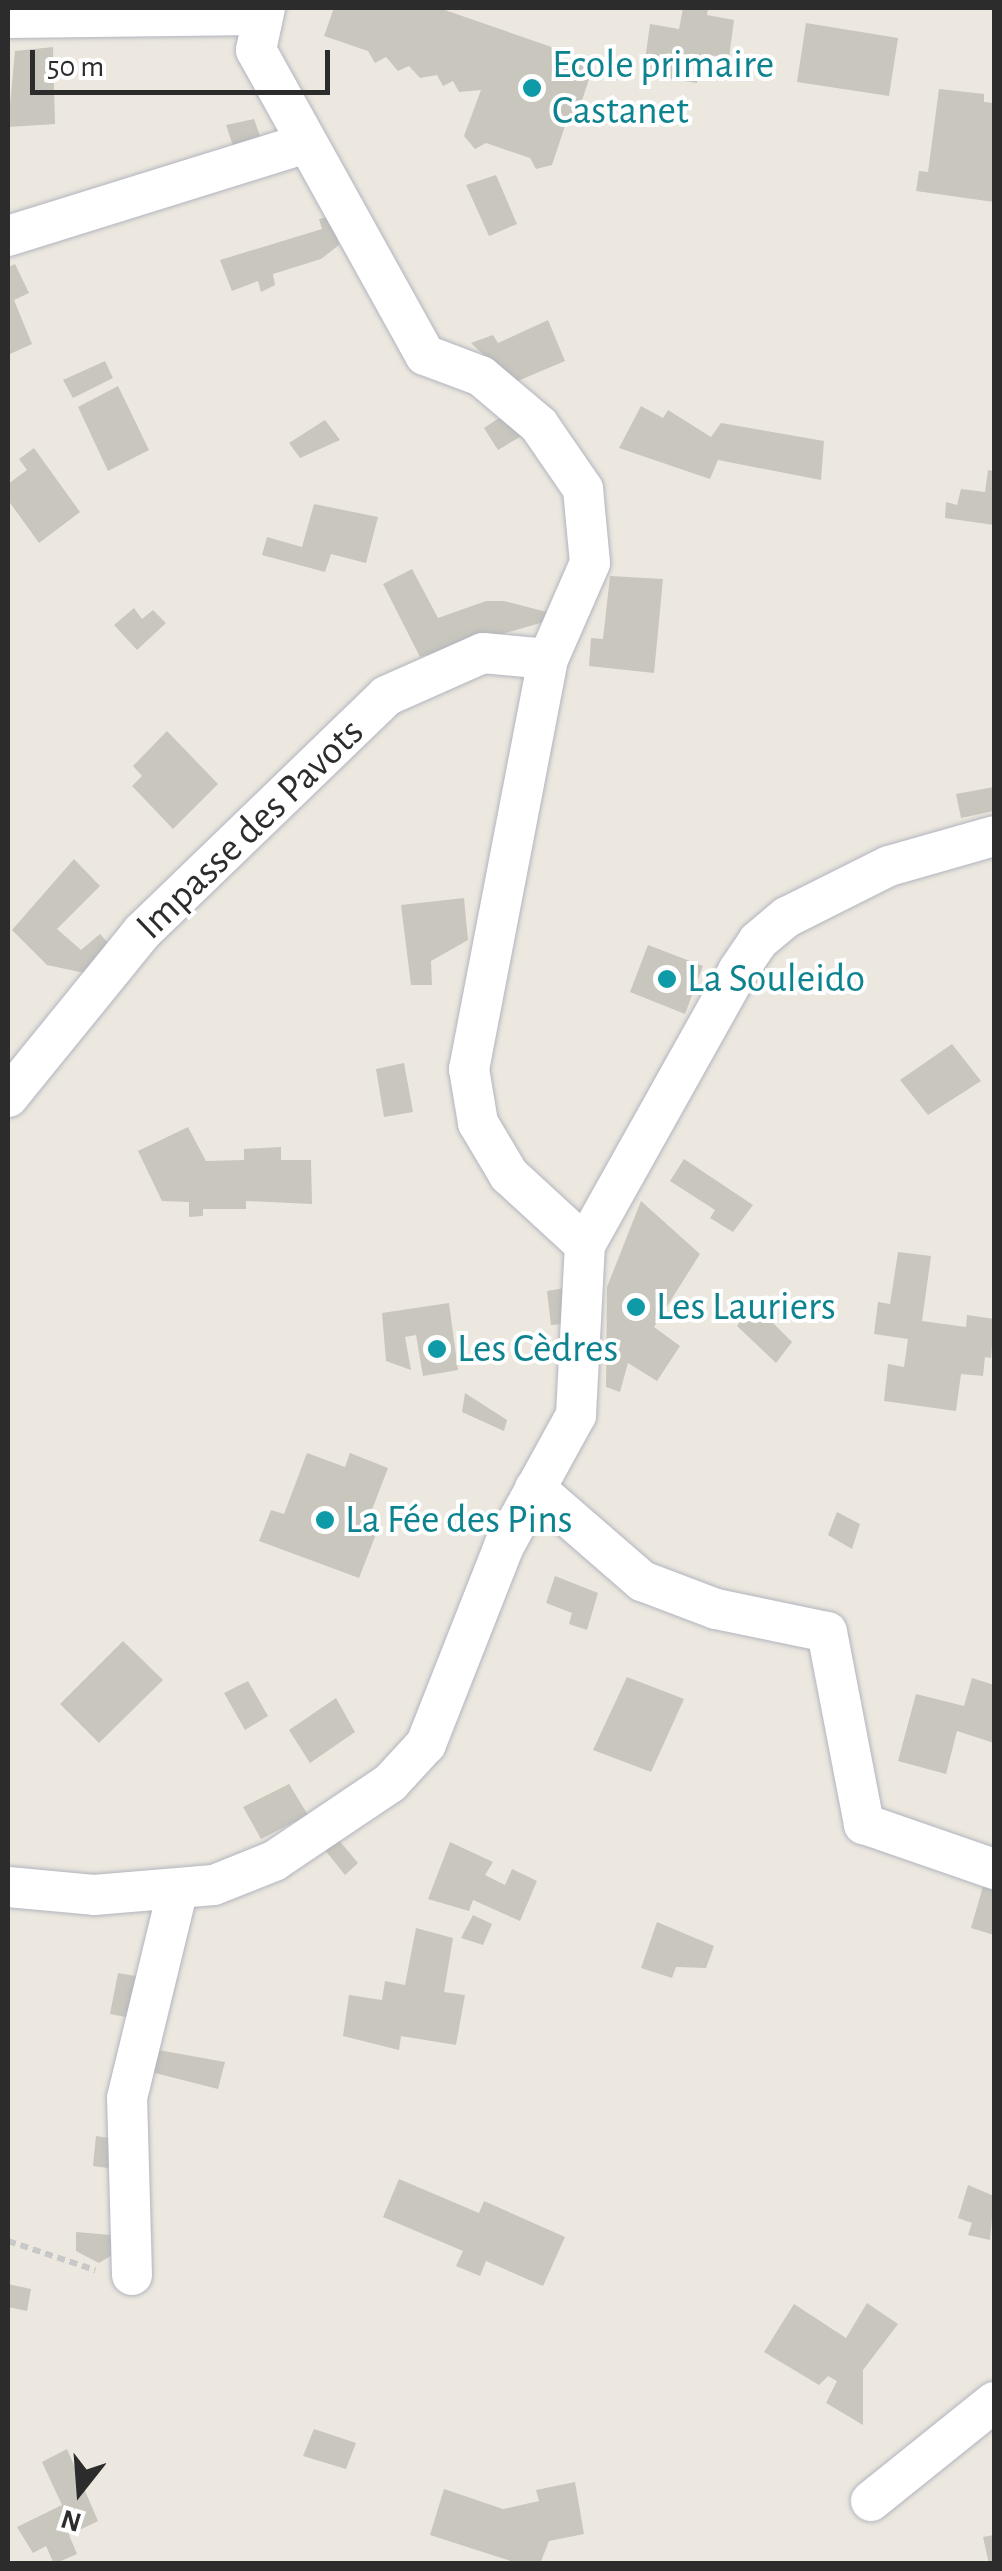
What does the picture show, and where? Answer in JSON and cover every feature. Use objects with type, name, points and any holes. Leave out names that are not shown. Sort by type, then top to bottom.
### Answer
[{"type":"street","points":[[8,18],[263,11],[256,50],[425,355],[496,388],[539,425],[583,490],[590,563],[548,660],[469,1070],[478,1123],[509,1175],[586,1245]]},
{"type":"street","points":[[8,236],[307,143]]},
{"type":"street","name":"Impasse des Pavots","points":[[8,1097],[142,932],[386,696],[483,654],[548,660]]},
{"type":"street","points":[[8,1887],[94,1895],[214,1885],[274,1862],[390,1784],[426,1744],[504,1546],[576,1415],[586,1245],[694,1042],[758,941],[788,917],[889,866],[994,836]]},
{"type":"street","points":[[535,1488],[642,1581],[716,1609],[826,1632],[864,1824],[994,1869]]},
{"type":"street","points":[[132,2275],[127,2098],[178,1889]]},
{"type":"street","points":[[870,2502],[994,2402]]},
{"type":"path","points":[[8,2240],[78,2270],[132,2275]]},
{"type":"building","name":"Ecole primaire Castanet","points":[[334,8],[439,8],[592,61],[596,77],[589,79],[575,122],[567,120],[552,165],[536,169],[530,158],[486,143],[475,149],[464,136],[481,90],[459,92],[453,81],[443,86],[437,75],[420,78],[409,66],[398,71],[386,57],[375,63],[368,51],[324,36]]},
{"type":"building","points":[[683,8],[708,8],[707,15],[734,20],[729,58],[701,54],[697,83],[643,75],[650,24],[679,29]]},
{"type":"building","points":[[806,23],[898,38],[889,96],[797,82]]},
{"type":"building","points":[[53,47],[55,124],[8,127],[15,51]]},
{"type":"building","points":[[939,89],[984,94],[984,102],[994,103],[994,202],[916,191],[919,171],[928,172]]},
{"type":"building","points":[[254,119],[260,136],[233,146],[226,125]]},
{"type":"building","points":[[496,175],[517,224],[489,236],[466,185]]},
{"type":"building","points":[[331,216],[339,245],[321,259],[273,274],[275,285],[261,292],[258,281],[232,291],[220,260],[322,229],[319,219]]},
{"type":"building","points":[[15,264],[29,293],[14,300],[32,344],[8,355],[8,267]]},
{"type":"building","points":[[548,320],[565,361],[513,383],[471,343],[493,335],[498,343]]},
{"type":"building","points":[[105,361],[113,378],[73,398],[63,380]]},
{"type":"building","points":[[118,386],[149,450],[108,471],[78,407]]},
{"type":"building","points":[[641,406],[663,418],[668,410],[711,437],[721,423],[824,441],[821,480],[718,460],[710,479],[619,448]]},
{"type":"building","points":[[511,410],[525,434],[498,450],[484,428]]},
{"type":"building","points":[[325,420],[340,440],[300,458],[289,443]]},
{"type":"building","points":[[34,448],[80,512],[39,543],[8,500],[8,484],[27,470],[19,459]]},
{"type":"building","points":[[988,470],[994,471],[994,525],[945,518],[946,502],[957,505],[961,489],[985,492]]},
{"type":"building","points":[[314,504],[378,517],[366,563],[331,554],[325,572],[262,555],[267,537],[302,547]]},
{"type":"building","points":[[412,569],[438,618],[486,601],[504,601],[547,612],[544,622],[420,657],[383,584]]},
{"type":"building","points":[[610,576],[663,579],[654,673],[589,666],[591,638],[603,639]]},
{"type":"building","points":[[134,608],[142,619],[153,610],[166,623],[137,650],[114,625]]},
{"type":"building","points":[[167,731],[218,784],[173,829],[132,786],[142,776],[133,766]]},
{"type":"building","points":[[994,787],[994,811],[961,818],[956,794]]},
{"type":"building","points":[[74,859],[100,886],[57,929],[81,950],[100,934],[116,952],[94,975],[47,965],[12,930]]},
{"type":"building","points":[[464,898],[468,940],[431,961],[432,985],[411,985],[401,905]]},
{"type":"building","name":"La Souleido","points":[[648,945],[703,966],[685,1014],[630,992]]},
{"type":"building","points":[[952,1044],[981,1081],[928,1115],[900,1080]]},
{"type":"building","points":[[404,1063],[413,1112],[384,1117],[376,1069]]},
{"type":"building","points":[[188,1127],[206,1161],[244,1160],[244,1149],[281,1147],[281,1160],[311,1160],[312,1204],[246,1201],[246,1209],[203,1209],[203,1216],[189,1217],[189,1202],[162,1201],[138,1151]]},
{"type":"building","points":[[684,1159],[753,1205],[733,1232],[710,1218],[715,1210],[670,1181]]},
{"type":"building","name":"Les Lauriers","points":[[641,1201],[700,1254],[654,1327],[680,1346],[657,1381],[628,1363],[620,1392],[606,1387],[607,1287]]},
{"type":"building","points":[[898,1252],[931,1256],[922,1321],[966,1327],[967,1315],[994,1319],[991,1358],[985,1357],[983,1376],[961,1374],[956,1411],[884,1401],[888,1364],[904,1367],[908,1339],[874,1334],[878,1302],[890,1304]]},
{"type":"building","points":[[571,1287],[573,1323],[551,1325],[547,1291]]},
{"type":"building","name":"Les Cèdres","points":[[449,1303],[458,1370],[423,1376],[416,1335],[405,1337],[411,1370],[386,1361],[382,1313]]},
{"type":"building","points":[[753,1303],[792,1342],[776,1363],[737,1326]]},
{"type":"building","points":[[465,1393],[507,1420],[504,1431],[462,1412]]},
{"type":"building","name":"La Fée des Pins","points":[[307,1453],[345,1467],[350,1453],[388,1468],[366,1525],[378,1529],[359,1578],[259,1541],[271,1510],[284,1514]]},
{"type":"building","points":[[837,1512],[860,1524],[852,1549],[828,1535]]},
{"type":"building","points":[[555,1576],[598,1593],[587,1630],[569,1624],[572,1613],[546,1603]]},
{"type":"building","points":[[123,1641],[163,1680],[99,1743],[60,1704]]},
{"type":"building","points":[[627,1677],[684,1699],[651,1772],[593,1750]]},
{"type":"building","points":[[972,1678],[994,1685],[994,1743],[957,1731],[946,1774],[898,1761],[916,1694],[964,1706]]},
{"type":"building","points":[[248,1681],[268,1716],[245,1730],[224,1693]]},
{"type":"building","points":[[336,1698],[355,1732],[310,1763],[289,1730]]},
{"type":"building","points":[[289,1784],[308,1815],[261,1839],[243,1807]]},
{"type":"building","points":[[338,1839],[358,1863],[345,1875],[325,1850]]},
{"type":"building","points":[[450,1842],[493,1862],[485,1875],[505,1885],[512,1869],[537,1881],[520,1921],[473,1900],[469,1911],[428,1899]]},
{"type":"building","points":[[984,1883],[994,1887],[994,1935],[971,1928]]},
{"type":"building","points":[[473,1915],[492,1924],[483,1945],[461,1938]]},
{"type":"building","points":[[657,1922],[714,1946],[706,1968],[676,1967],[672,1978],[641,1968]]},
{"type":"building","points":[[416,1928],[453,1938],[444,1992],[465,1995],[456,2045],[401,2036],[399,2050],[343,2036],[349,1995],[382,2000],[385,1981],[405,1985]]},
{"type":"building","points":[[118,1973],[147,1978],[136,2019],[110,2014]]},
{"type":"building","points":[[153,2049],[225,2062],[218,2089],[147,2071]]},
{"type":"building","points":[[96,2136],[116,2139],[116,2169],[93,2166]]},
{"type":"building","points":[[399,2179],[479,2213],[484,2201],[565,2237],[543,2286],[486,2261],[480,2276],[456,2266],[463,2251],[383,2217]]},
{"type":"building","points":[[968,2185],[994,2196],[990,2240],[968,2235],[972,2223],[958,2218]]},
{"type":"building","points":[[76,2232],[111,2235],[112,2255],[99,2263],[76,2251]]},
{"type":"building","points":[[8,2284],[31,2289],[27,2311],[8,2307]]},
{"type":"building","points":[[867,2303],[898,2324],[863,2370],[863,2425],[826,2403],[837,2381],[828,2376],[819,2385],[764,2352],[794,2304],[846,2338]]},
{"type":"building","points":[[314,2429],[356,2443],[346,2469],[303,2456]]},
{"type":"building","points":[[67,2449],[98,2521],[69,2535],[77,2554],[54,2564],[46,2546],[33,2553],[17,2527],[62,2505],[42,2462]]},
{"type":"building","points":[[575,2482],[584,2534],[549,2541],[540,2564],[520,2564],[430,2535],[444,2489],[503,2509],[539,2501],[536,2490]]},
{"type":"building","points":[[994,2535],[994,2564],[989,2564],[983,2537]]},
{"type":"place","name":"Ecole primaire Castanet","points":[[532,88]]},
{"type":"place","name":"La Souleido","points":[[667,979]]},
{"type":"place","name":"Les Lauriers","points":[[636,1307]]},
{"type":"place","name":"Les Cèdres","points":[[437,1349]]},
{"type":"place","name":"La Fée des Pins","points":[[325,1520]]}]
